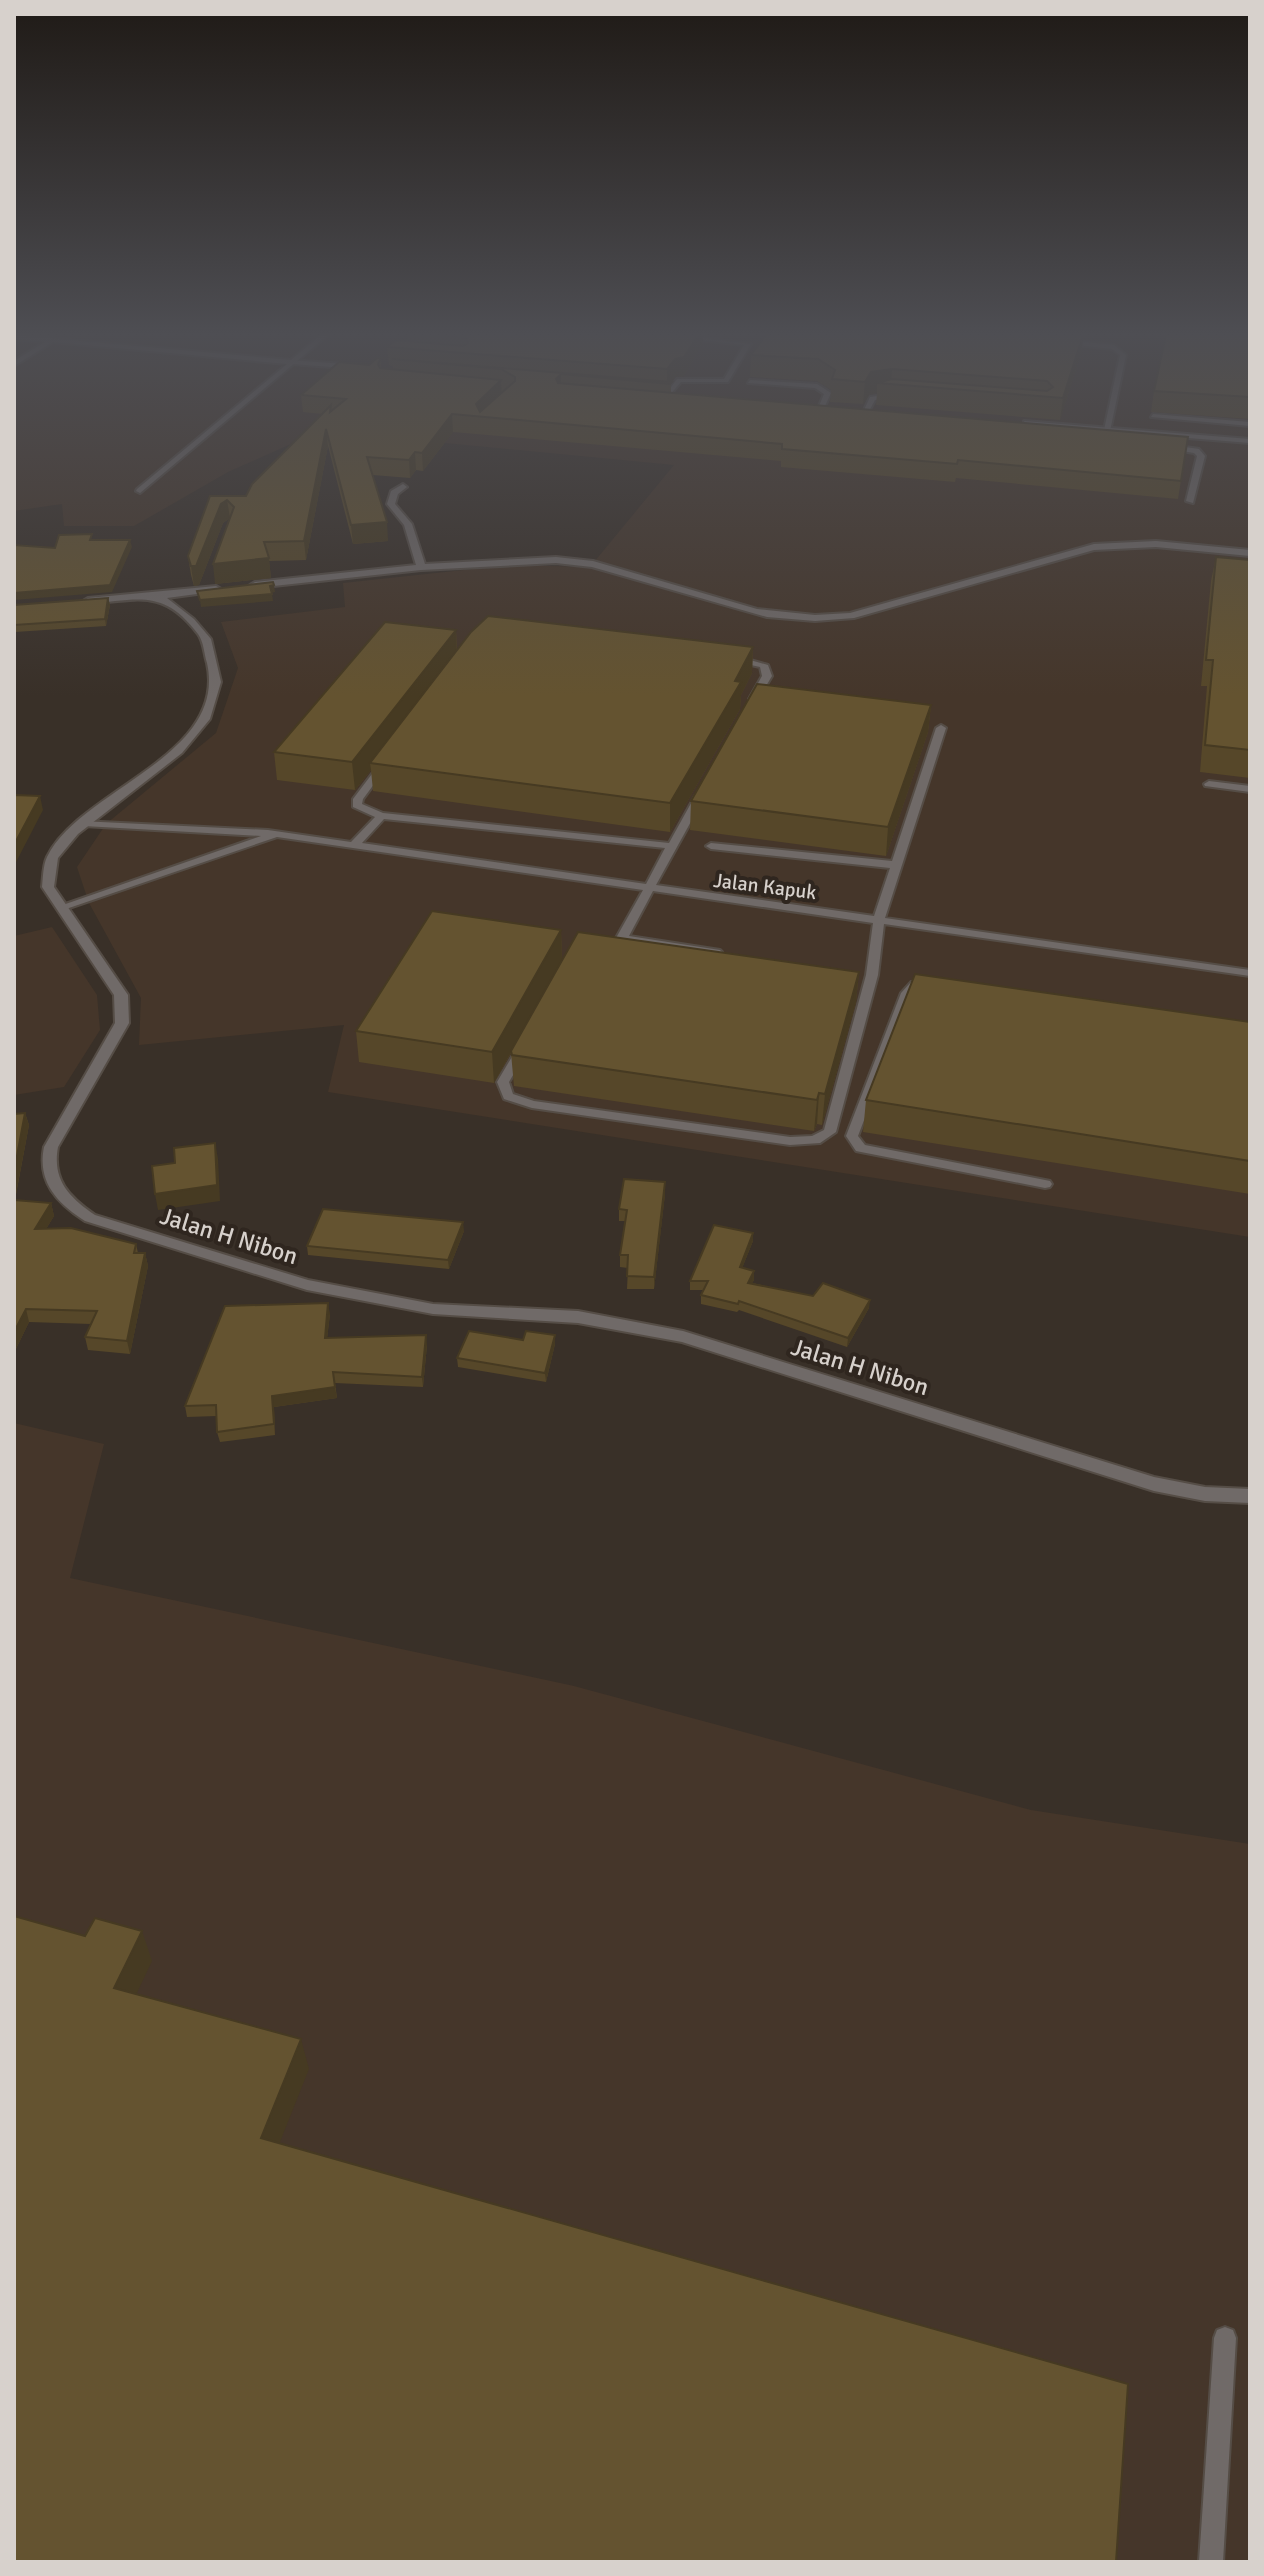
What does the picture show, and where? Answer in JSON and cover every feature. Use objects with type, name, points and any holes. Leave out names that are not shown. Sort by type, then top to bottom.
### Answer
[{"type":"street","points":[[403,487],[394,493],[391,504],[408,524],[421,567]]},
{"type":"street","points":[[236,587],[421,567],[533,560],[583,562],[755,612],[777,617],[824,618],[851,616],[1094,547],[1156,544],[1250,553]]},
{"type":"street","points":[[205,590],[210,577]]},
{"type":"street","points":[[82,602],[220,589]]},
{"type":"street","name":"Jalan H Nibon","points":[[156,596],[194,622],[204,634],[216,668],[217,691],[206,715],[179,748],[135,786],[84,823],[55,850],[49,861],[45,874],[48,887],[121,995],[123,1009],[117,1034],[51,1147],[47,1162],[50,1178],[61,1197],[90,1218],[307,1285],[433,1309],[578,1317],[683,1337],[1154,1484],[1205,1494],[1250,1496]]},
{"type":"lane","points":[[140,491],[182,455]]},
{"type":"lane","points":[[1190,501],[1199,455]]},
{"type":"lane","points":[[731,658],[764,665],[767,676],[745,716]]},
{"type":"lane","points":[[525,1043],[503,1082],[508,1096],[532,1104],[790,1141],[815,1140],[830,1132],[872,975],[879,919],[941,728]]},
{"type":"lane","points":[[385,763],[358,799],[357,805],[381,816],[672,846]]},
{"type":"lane","points":[[1209,784],[1250,789]]},
{"type":"lane","points":[[622,938],[701,794]]},
{"type":"lane","points":[[355,844],[381,816]]},
{"type":"lane","name":"Jalan Kapuk","points":[[84,823],[276,834],[355,844],[650,889],[1250,973]]},
{"type":"lane","name":"Jalan Kapuk","points":[[62,907],[276,834]]},
{"type":"lane","points":[[711,846],[896,865]]},
{"type":"lane","points":[[606,939],[622,938],[731,954]]},
{"type":"lane","points":[[856,972],[872,975]]},
{"type":"lane","points":[[936,984],[915,984],[907,993],[852,1136],[861,1148],[1045,1184]]},
{"type":"lane","points":[[1211,2562],[1225,2338]]},
{"type":"shaded area","points":[[14,455],[266,455],[228,472],[134,526],[64,526],[62,504],[14,511]]},
{"type":"shaded area","points":[[572,455],[1250,455],[1250,1237],[328,1092],[344,1025],[139,1045],[141,998],[89,903],[77,867],[106,824],[216,733],[238,668],[221,622],[345,607],[343,583],[510,565],[590,567],[674,465]]},
{"type":"shaded area","points":[[52,927],[97,995],[100,1030],[64,1087],[14,1095],[14,936]]},
{"type":"shaded area","points":[[14,1423],[104,1444],[70,1578],[574,1686],[1031,1810],[1250,1844],[1250,2562],[14,2562]]},
{"type":"building","points":[[281,455],[321,455],[304,541],[264,542],[269,558],[213,564],[234,507],[227,500],[221,504],[196,566],[191,566],[188,556],[210,496],[246,496],[252,484]]},
{"type":"building","points":[[333,455],[413,455],[409,460],[367,457],[387,522],[351,525]]},
{"type":"building","points":[[854,455],[1185,455],[1181,481],[958,460],[957,464]]},
{"type":"building","points":[[92,534],[90,540],[130,540],[110,585],[14,593],[14,545],[55,548],[59,535]]},
{"type":"building","points":[[1216,557],[1250,560],[1250,750],[1205,745],[1213,660],[1206,660]]},
{"type":"building","points":[[273,582],[274,585],[270,586],[272,594],[200,600],[197,591]]},
{"type":"building","points":[[108,598],[105,619],[14,625],[14,605]]},
{"type":"building","points":[[488,616],[753,647],[735,681],[741,682],[670,803],[370,763],[471,632]]},
{"type":"building","points":[[385,622],[456,630],[352,762],[274,752]]},
{"type":"building","points":[[757,684],[931,705],[888,827],[691,801]]},
{"type":"building","points":[[14,795],[40,796],[14,845]]},
{"type":"building","points":[[432,911],[561,930],[492,1052],[356,1031]]},
{"type":"building","points":[[578,932],[859,972],[825,1094],[819,1093],[817,1100],[512,1055],[511,1051]]},
{"type":"building","points":[[915,974],[1250,1022],[1250,1161],[866,1100]]},
{"type":"building","points":[[25,1113],[14,1172],[14,1114]]},
{"type":"building","points":[[215,1143],[217,1185],[155,1194],[152,1166],[175,1163],[174,1148]]},
{"type":"building","points":[[624,1179],[665,1182],[654,1277],[627,1276],[628,1255],[620,1255],[627,1210],[619,1209]]},
{"type":"building","points":[[14,1200],[51,1203],[35,1229],[71,1228],[136,1244],[134,1253],[145,1253],[127,1341],[85,1337],[97,1311],[26,1309],[14,1332]]},
{"type":"building","points":[[323,1209],[463,1222],[448,1260],[307,1246]]},
{"type":"building","points":[[714,1225],[753,1233],[740,1267],[754,1271],[748,1283],[813,1296],[823,1283],[870,1300],[848,1338],[739,1301],[738,1304],[701,1295],[708,1281],[690,1281]]},
{"type":"building","points":[[328,1303],[325,1338],[426,1335],[422,1377],[333,1372],[335,1387],[272,1396],[274,1424],[217,1432],[216,1405],[185,1406],[225,1306]]},
{"type":"building","points":[[469,1331],[523,1340],[526,1331],[555,1335],[545,1373],[457,1358]]},
{"type":"building","points":[[14,1916],[85,1936],[95,1918],[142,1931],[114,1988],[301,2039],[261,2138],[1128,2384],[1116,2562],[14,2562]]}]
